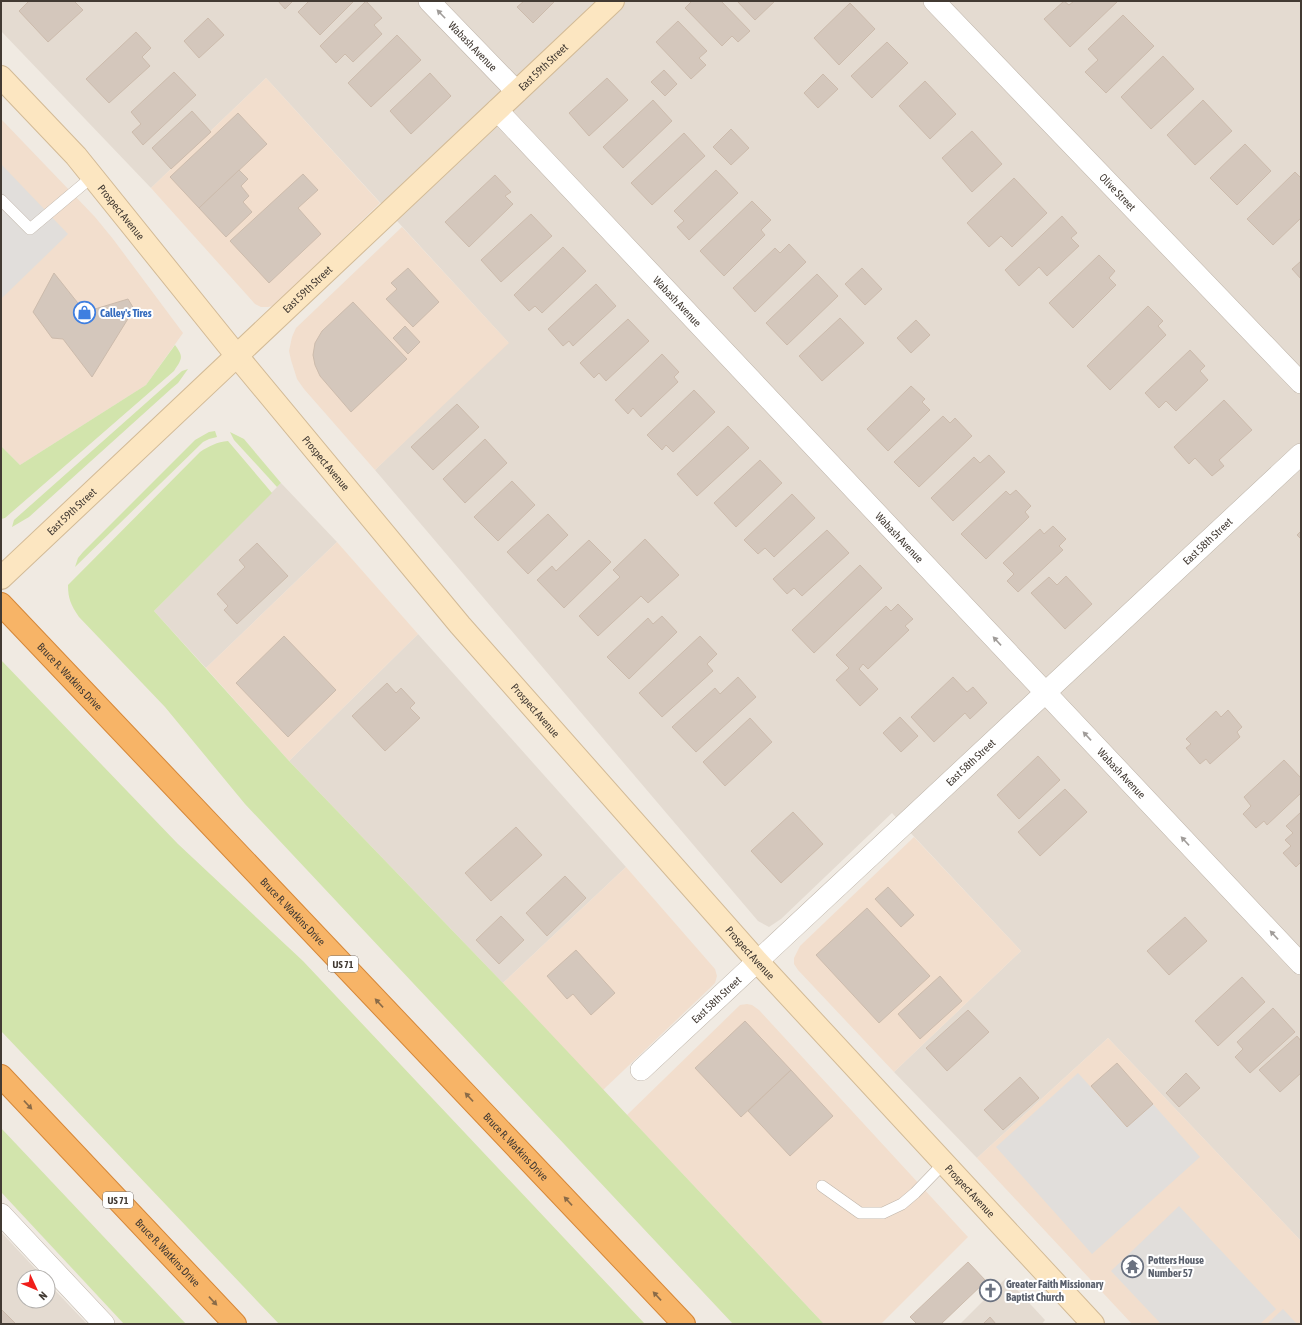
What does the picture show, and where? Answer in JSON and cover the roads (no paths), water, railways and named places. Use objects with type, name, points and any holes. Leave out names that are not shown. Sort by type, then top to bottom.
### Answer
[{"type":"highway","name":"Bruce R. Watkins Drive","points":[[1,604],[684,1324]]},
{"type":"highway","name":"Bruce R. Watkins Drive","points":[[1,1076],[235,1324]]},
{"type":"main road","name":"East 59th Street","points":[[1,578],[613,1]]},
{"type":"main road","name":"Prospect Avenue","points":[[1,77],[93,176],[237,356],[460,625],[757,961],[1093,1324]]},
{"type":"street","name":"Wabash Avenue","points":[[429,1],[517,92]]},
{"type":"street","name":"Olive Street","points":[[934,1],[1301,383]]},
{"type":"street","name":"Wabash Avenue","points":[[497,110],[1301,964]]},
{"type":"street","name":"East 58th Street","points":[[641,1070],[1301,454]]},
{"type":"street","points":[[1,1214],[104,1324]]},
{"type":"lane","points":[[1,200],[30,229],[93,176]]},
{"type":"lane","points":[[822,1186],[860,1213],[883,1213],[902,1204],[915,1193],[944,1163]]},
{"type":"place","name":"Calley's Tires","points":[[84,313]]},
{"type":"place","name":"Potters House Number 57","points":[[1132,1266]]},
{"type":"place","name":"Greater Faith Missionary Baptist Church","points":[[991,1290]]}]
